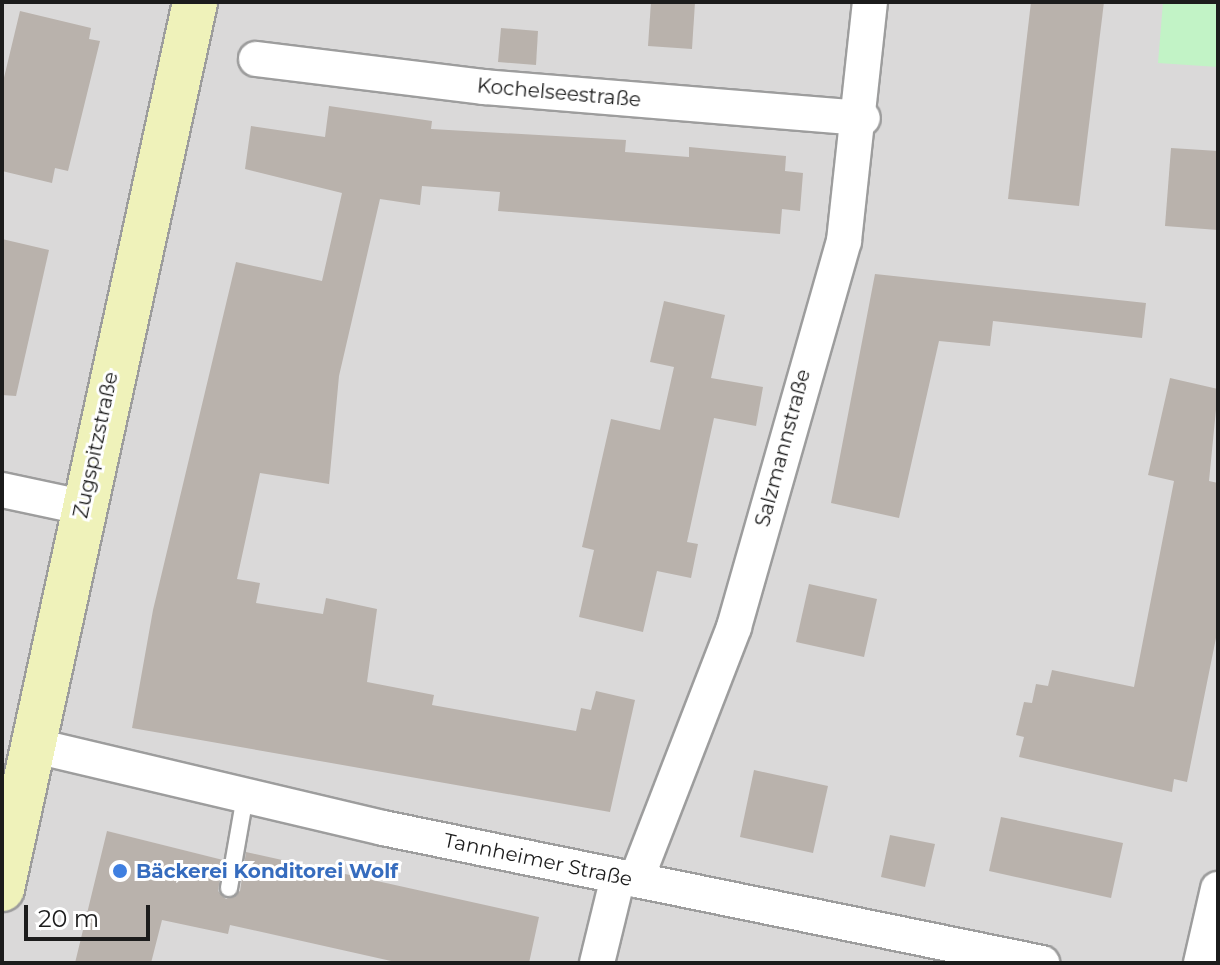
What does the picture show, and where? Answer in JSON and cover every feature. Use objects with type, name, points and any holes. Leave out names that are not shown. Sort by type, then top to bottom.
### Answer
[{"type":"street","name":"Zugspitzstraße","points":[[2,889],[36,746],[82,507],[195,2]]},
{"type":"street","name":"Salzmannstraße","points":[[597,963],[627,879],[734,627],[769,509],[844,241],[863,118],[870,2]]},
{"type":"street","name":"Kochelseestraße","points":[[256,59],[484,87],[863,118]]},
{"type":"street","points":[[2,490],[82,507]]},
{"type":"street","name":"Tannheimer Straße","points":[[36,746],[245,796],[627,879],[1042,963]]},
{"type":"street","points":[[1201,963],[1218,889]]},
{"type":"lane","points":[[229,888],[245,796]]},
{"type":"shaded area","points":[[2,2],[1218,2],[1218,963],[2,963]]},
{"type":"green space","points":[[1163,2],[1218,2],[1218,67],[1158,63]]},
{"type":"building","points":[[651,2],[695,2],[692,49],[648,46]]},
{"type":"building","points":[[1031,2],[1104,2],[1079,206],[1008,199]]},
{"type":"building","points":[[20,11],[91,28],[89,39],[100,41],[68,171],[55,168],[52,183],[2,171],[2,86]]},
{"type":"building","points":[[501,28],[538,31],[536,65],[498,62]]},
{"type":"building","points":[[329,106],[432,121],[431,129],[626,140],[625,152],[689,157],[689,147],[786,156],[785,171],[803,173],[800,211],[782,209],[780,234],[498,211],[500,192],[422,186],[420,205],[380,199],[339,376],[329,484],[260,473],[237,579],[260,583],[256,603],[323,614],[326,598],[377,609],[367,682],[434,695],[432,705],[576,731],[581,708],[591,710],[596,691],[635,700],[610,812],[132,728],[153,610],[236,262],[322,281],[342,193],[245,169],[251,126],[325,137]]},
{"type":"building","points":[[1171,148],[1218,151],[1218,230],[1165,226]]},
{"type":"building","points":[[2,239],[49,250],[16,396],[2,395]]},
{"type":"building","points":[[875,274],[1146,303],[1142,338],[993,321],[990,346],[939,341],[899,518],[831,503]]},
{"type":"building","points":[[664,301],[725,315],[711,378],[763,387],[756,426],[714,418],[687,542],[698,544],[691,578],[657,571],[643,632],[579,617],[594,550],[582,547],[611,419],[660,430],[674,367],[650,362]]},
{"type":"building","points":[[1170,378],[1218,389],[1209,481],[1218,483],[1218,628],[1187,782],[1174,779],[1172,792],[1019,757],[1024,737],[1016,735],[1024,702],[1032,703],[1036,684],[1048,686],[1052,670],[1134,687],[1174,481],[1148,475]]},
{"type":"building","points":[[809,584],[877,599],[864,657],[796,642]]},
{"type":"building","points":[[754,770],[828,786],[813,853],[740,837]]},
{"type":"building","points":[[1001,817],[1123,843],[1111,898],[989,871]]},
{"type":"building","points":[[107,831],[223,860],[218,891],[226,899],[240,891],[246,852],[539,917],[529,963],[400,963],[230,925],[228,934],[162,920],[151,963],[75,963]]},
{"type":"building","points":[[890,835],[935,844],[925,887],[881,877]]},
{"type":"place","name":"Bäckerei Konditorei Wolf","points":[[120,871]]}]
